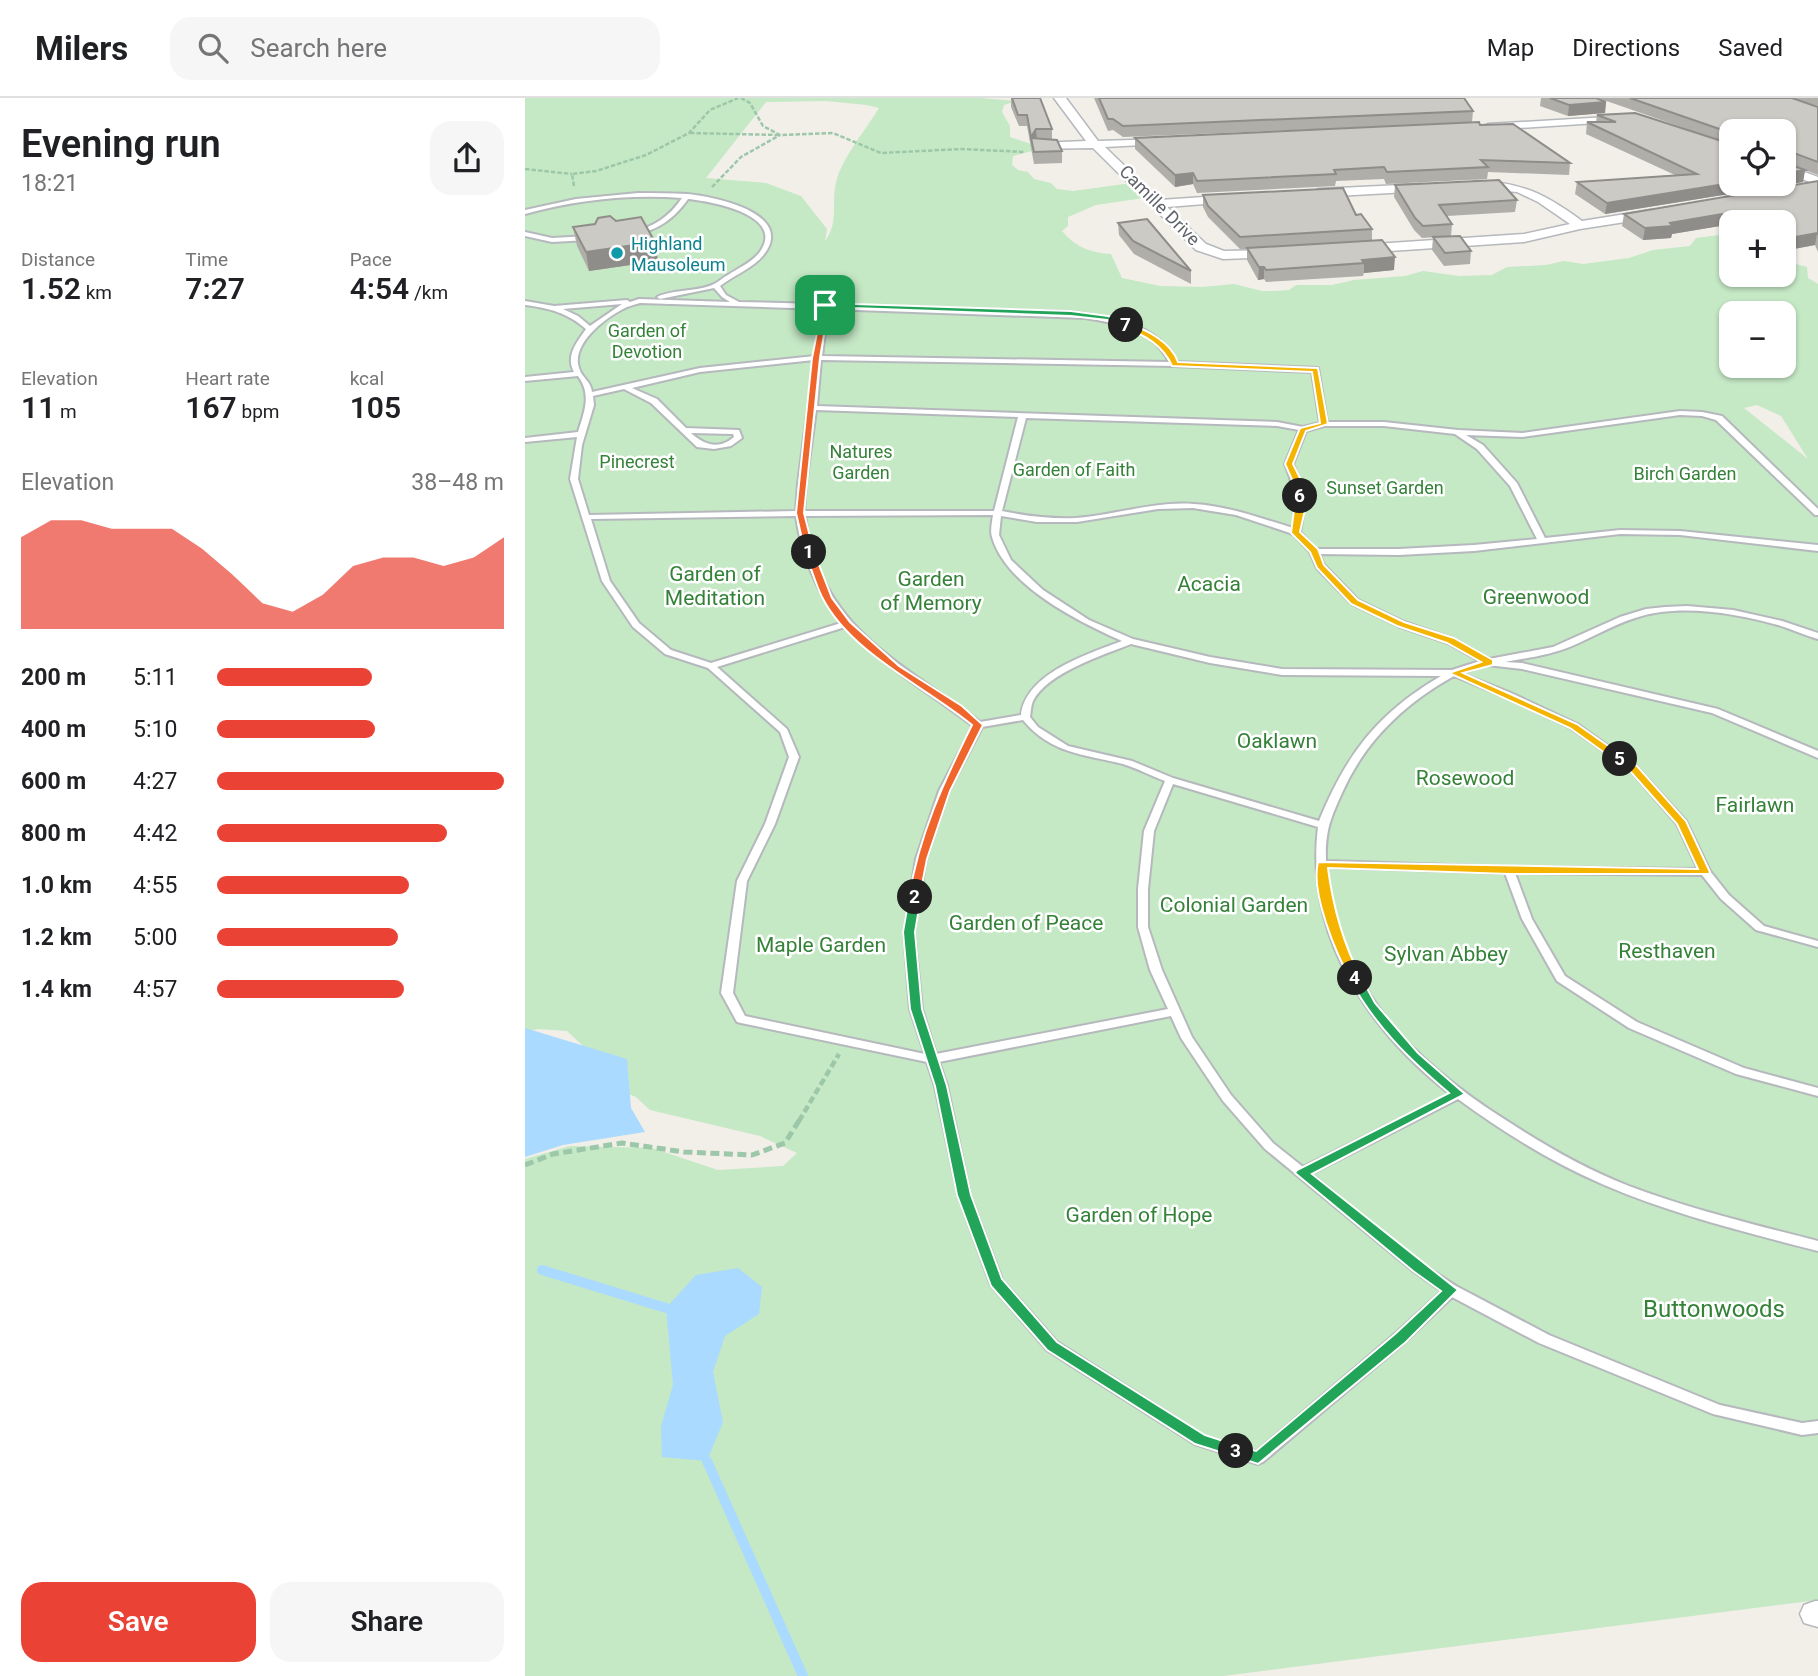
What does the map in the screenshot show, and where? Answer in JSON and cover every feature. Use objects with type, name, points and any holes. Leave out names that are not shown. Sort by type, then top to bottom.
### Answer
[{"type":"street","points":[[1053,99],[1065,98]]},
{"type":"street","name":"Camille Drive","points":[[1053,99],[1085,134],[1201,247],[1215,253],[1237,256],[1289,253]]},
{"type":"street","points":[[1476,128],[1636,117],[1602,106]]},
{"type":"street","points":[[1038,147],[1168,141]]},
{"type":"street","points":[[1796,175],[1814,185]]},
{"type":"street","points":[[1460,186],[1498,185],[1525,190],[1538,195],[1580,225]]},
{"type":"street","points":[[1304,194],[1436,187]]},
{"type":"street","points":[[1159,204],[1250,197]]},
{"type":"street","points":[[1345,250],[1524,238],[1580,225],[1659,212]]},
{"type":"lane","points":[[525,212],[593,200],[649,194],[698,196],[734,205],[761,219],[768,234],[766,248],[750,263],[716,286],[621,307],[590,329],[575,350],[575,368],[588,385],[590,405],[581,434],[575,479],[606,581],[636,625],[668,652],[711,666],[784,731],[794,757],[770,824],[742,881],[727,993],[741,1019],[847,1039],[932,1059],[1175,1011]]},
{"type":"lane","points":[[630,233],[642,232],[664,222],[680,208],[687,196]]},
{"type":"lane","points":[[525,234],[552,240],[596,238]]},
{"type":"lane","points":[[716,286],[724,296],[738,303]]},
{"type":"lane","points":[[525,303],[557,307],[639,302],[738,303],[1071,314],[1108,318],[1143,332],[1170,352],[1174,364]]},
{"type":"lane","points":[[825,305],[816,358],[813,408],[800,513],[810,552],[828,598],[847,624],[895,668],[978,725],[1025,718]]},
{"type":"lane","points":[[557,307],[577,317],[590,329]]},
{"type":"lane","points":[[589,395],[700,370],[816,358],[1174,364],[1315,370],[1324,424]]},
{"type":"lane","points":[[525,379],[579,374]]},
{"type":"lane","points":[[623,386],[654,401],[700,445],[714,447],[731,444],[738,438],[736,432],[686,430]]},
{"type":"lane","points":[[813,408],[1277,424],[1303,429],[1324,424],[1384,424],[1457,432],[1522,435],[1679,413],[1702,414],[1719,418],[1818,513]]},
{"type":"lane","points":[[1022,417],[997,513],[995,535],[1007,561],[1040,592],[1075,615],[1130,641],[1210,660],[1282,671],[1454,673],[1574,726],[1633,768],[1682,823],[1705,872],[1724,897],[1760,928],[1818,944]]},
{"type":"lane","points":[[1296,533],[1301,510],[1299,484],[1289,464],[1303,429]]},
{"type":"lane","points":[[1457,432],[1479,447],[1514,485],[1541,539]]},
{"type":"lane","points":[[525,440],[581,434]]},
{"type":"lane","points":[[588,517],[997,513],[1037,520],[1077,520],[1158,507],[1193,506],[1237,513],[1296,533],[1314,551],[1320,566],[1355,602],[1401,624],[1451,640],[1490,663],[1522,666],[1715,711],[1818,755]]},
{"type":"lane","points":[[1314,551],[1399,552],[1474,548],[1620,532],[1680,533],[1818,548]]},
{"type":"lane","points":[[1818,636],[1801,628],[1740,614],[1688,610],[1647,611],[1619,621],[1582,640],[1552,650],[1454,673],[1424,690],[1388,719],[1359,749],[1323,825],[1322,864],[1327,904],[1345,957],[1370,1005],[1413,1056],[1459,1094],[1536,1144],[1622,1188],[1714,1219],[1818,1246]]},
{"type":"lane","points":[[711,666],[847,624]]},
{"type":"lane","points":[[1025,718],[1028,702],[1051,678],[1082,659],[1130,641]]},
{"type":"lane","points":[[1025,718],[1035,729],[1065,748],[1129,764],[1170,780],[1323,825]]},
{"type":"lane","points":[[978,725],[944,791],[921,859],[909,932],[916,1009],[941,1086],[964,1195],[996,1282],[1052,1346],[1200,1440],[1258,1458],[1401,1338],[1451,1290]]},
{"type":"lane","points":[[1170,780],[1149,831],[1143,890],[1143,927],[1157,970],[1187,1038],[1227,1098],[1269,1146],[1417,1267],[1451,1290],[1544,1339],[1718,1410],[1802,1429],[1818,1427]]},
{"type":"lane","points":[[1322,864],[1705,872]]},
{"type":"lane","points":[[1509,870],[1527,919],[1561,978],[1633,1025],[1740,1071],[1818,1092]]},
{"type":"lane","points":[[1302,1173],[1459,1094]]},
{"type":"path","points":[[525,169],[572,174],[596,171],[646,155],[689,132],[709,110],[739,98],[750,103],[763,125],[780,135]]},
{"type":"path","points":[[689,132],[741,133],[760,137],[833,133],[881,153],[961,149],[1003,153],[1025,152],[1038,147]]},
{"type":"path","points":[[698,196],[727,174],[747,153],[780,135]]},
{"type":"path","points":[[572,174],[571,180],[578,195],[593,200]]},
{"type":"path","points":[[525,1165],[553,1154],[622,1143],[684,1152],[752,1155],[785,1143],[847,1039]]},
{"type":"green space","points":[[525,98],[981,98],[1016,101],[1004,105],[1002,112],[1010,126],[1010,137],[1043,148],[1013,156],[1012,165],[1018,170],[1028,172],[1034,179],[1051,183],[1057,189],[1073,191],[1132,183],[1144,198],[1096,205],[1068,217],[1068,226],[1062,231],[1084,248],[1111,254],[1122,278],[1160,286],[1202,287],[1234,284],[1262,291],[1276,291],[1289,290],[1296,285],[1332,285],[1354,280],[1405,276],[1423,271],[1459,276],[1492,275],[1507,267],[1564,261],[1583,264],[1629,258],[1653,250],[1690,246],[1696,238],[1719,235],[1719,287],[1796,287],[1796,264],[1807,267],[1808,278],[1818,284],[1818,1600],[1223,1676],[525,1676],[525,1159],[570,1146],[652,1148],[718,1170],[783,1166],[797,1153],[760,1136],[650,1110],[636,1097],[612,1087],[594,1056],[567,1031],[538,1029],[525,1032]],"holes":[[[826,101],[879,108],[840,170],[835,187],[834,219],[825,241],[827,229],[801,196],[766,183],[706,178],[766,102]],[[1757,405],[1781,416],[1808,459],[1744,408]]]},
{"type":"water","points":[[525,1028],[627,1059],[631,1108],[645,1132],[563,1145],[525,1157]]},
{"type":"water","points":[[738,1268],[762,1287],[759,1314],[725,1336],[713,1372],[723,1422],[707,1461],[662,1457],[661,1426],[673,1385],[666,1308],[696,1275]]},
{"type":"building","points":[[1012,98],[1040,98],[1052,129],[1036,129],[1031,137],[1027,115],[1018,115]]},
{"type":"building","points":[[1099,98],[1464,98],[1473,111],[1123,126],[1113,119],[1108,119]]},
{"type":"building","points":[[1550,98],[1596,98],[1606,102],[1569,105]]},
{"type":"building","points":[[1630,98],[1792,98],[1818,107],[1818,162],[1796,154],[1796,119],[1719,119],[1719,129]]},
{"type":"building","points":[[1635,113],[1719,140],[1719,185],[1607,203],[1577,182],[1697,174],[1587,122],[1616,122],[1597,115]]},
{"type":"building","points":[[1479,122],[1480,125],[1513,124],[1570,163],[1481,160],[1488,167],[1387,172],[1384,167],[1334,170],[1336,174],[1197,181],[1193,173],[1175,175],[1135,138]]},
{"type":"building","points":[[1031,138],[1057,140],[1062,151],[1034,152]]},
{"type":"building","points":[[1499,180],[1517,200],[1439,205],[1452,224],[1423,226],[1395,185]]},
{"type":"building","points":[[1818,181],[1818,234],[1796,237],[1796,210],[1719,210],[1719,215],[1670,223],[1673,226],[1645,228],[1624,214],[1730,196],[1796,196],[1796,185]]},
{"type":"building","points":[[1343,188],[1356,215],[1361,214],[1372,229],[1240,237],[1208,206],[1203,195]]},
{"type":"building","points":[[610,216],[616,221],[641,217],[655,242],[586,252],[573,227],[595,224],[598,218]]},
{"type":"building","points":[[1147,219],[1191,271],[1133,241],[1118,223]]},
{"type":"building","points":[[1460,236],[1471,251],[1445,253],[1433,237]]},
{"type":"building","points":[[1382,240],[1395,257],[1362,260],[1364,263],[1266,270],[1259,267],[1247,248]]},
{"type":"waterway","points":[[542,1270],[666,1308]]},
{"type":"waterway","points":[[707,1461],[803,1676]]},
{"type":"place","name":"Highland Mausoleum","points":[[617,253]]},
{"type":"route","points":[[825,305],[1071,314],[1108,318],[1143,332],[1170,352],[1174,364],[1315,370],[1324,424],[1303,429],[1289,464],[1299,484],[1301,510],[1296,533],[1314,551],[1320,566],[1355,602],[1401,624],[1451,640],[1490,663],[1454,673],[1574,726],[1633,768],[1682,823],[1705,872],[1322,864],[1327,904],[1345,957],[1370,1005],[1413,1056],[1459,1094],[1302,1173],[1417,1267],[1451,1290],[1401,1338],[1258,1458],[1200,1440],[1052,1346],[996,1282],[964,1195],[941,1086],[916,1009],[909,932],[921,859],[944,791],[978,725],[895,668],[847,624],[828,598],[810,552],[800,513],[813,408],[816,358],[825,305]]},
{"type":"park label","name":"Garden of Devotion","points":[[647,340]]},
{"type":"park label","name":"Pinecrest","points":[[637,461]]},
{"type":"park label","name":"Natures Garden","points":[[861,461]]},
{"type":"park label","name":"Garden of Faith","points":[[1074,469]]},
{"type":"park label","name":"Birch Garden","points":[[1685,473]]},
{"type":"park label","name":"Sunset Garden","points":[[1385,487]]},
{"type":"park label","name":"Acacia","points":[[1209,584]]},
{"type":"park label","name":"Garden of Meditation","points":[[715,586]]},
{"type":"park label","name":"Garden of Memory","points":[[931,591]]},
{"type":"park label","name":"Greenwood","points":[[1536,597]]},
{"type":"park label","name":"Oaklawn","points":[[1277,741]]},
{"type":"park label","name":"Rosewood","points":[[1465,778]]},
{"type":"park label","name":"Fairlawn","points":[[1755,805]]},
{"type":"park label","name":"Colonial Garden","points":[[1234,905]]},
{"type":"park label","name":"Garden of Peace","points":[[1026,923]]},
{"type":"park label","name":"Maple Garden","points":[[821,945]]},
{"type":"park label","name":"Resthaven","points":[[1667,951]]},
{"type":"park label","name":"Sylvan Abbey","points":[[1446,954]]},
{"type":"park label","name":"Garden of Hope","points":[[1139,1215]]},
{"type":"park label","name":"Buttonwoods","points":[[1714,1309]]}]
